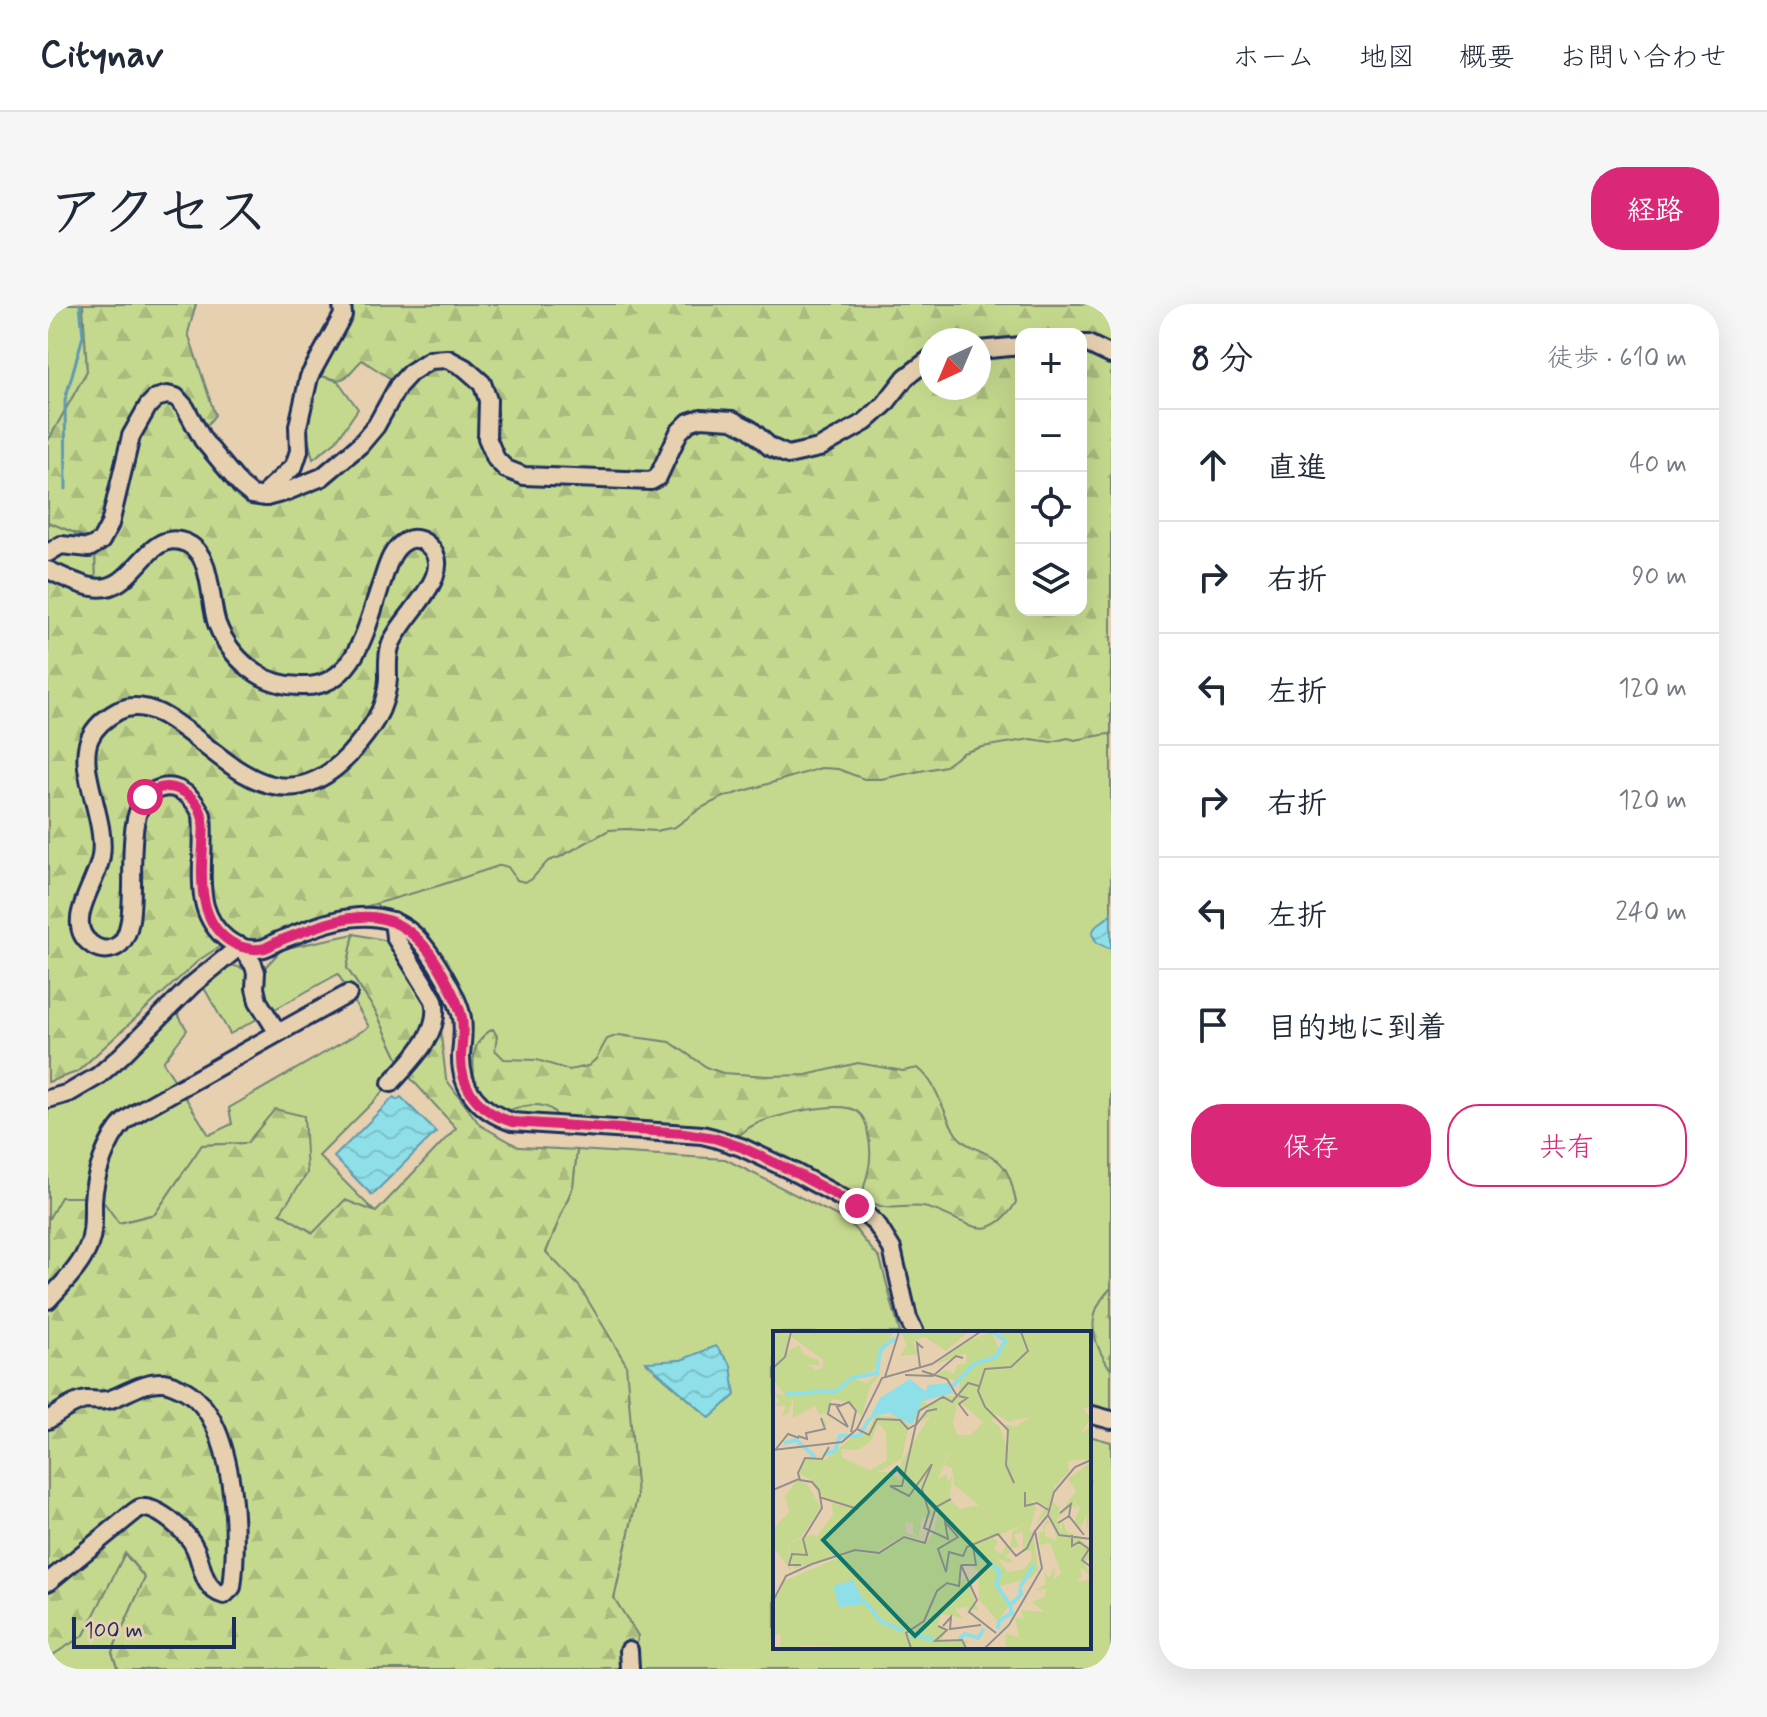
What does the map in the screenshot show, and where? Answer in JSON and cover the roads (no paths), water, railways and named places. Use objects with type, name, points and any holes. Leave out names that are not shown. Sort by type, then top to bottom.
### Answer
[{"type":"street","points":[[266,497],[269,489],[294,466],[299,451],[298,426],[309,377],[343,315],[342,304]]},
{"type":"street","points":[[1087,344],[1111,355]]},
{"type":"street","points":[[991,349],[1015,347]]},
{"type":"street","points":[[48,553],[61,545],[89,548],[101,541],[110,524],[131,436],[148,406],[156,398],[167,395],[176,397],[185,407],[203,440],[241,486],[252,495],[266,497],[322,477],[360,445],[376,426],[398,386],[410,373],[430,360],[448,359],[465,368],[482,383],[488,400],[487,438],[496,459],[506,469],[524,476],[651,481],[658,477],[679,432],[689,422],[701,418],[732,420],[750,429],[770,447],[788,455],[819,448],[865,422],[919,367]]},
{"type":"street","points":[[48,570],[92,587],[107,587],[124,580],[151,550],[164,542],[177,540],[190,545],[200,555],[205,568],[216,621],[228,647],[244,664],[267,680],[307,687],[337,677],[349,665],[359,647],[388,562],[396,548],[408,539],[417,539],[428,545],[436,556],[439,569],[431,585],[399,627],[389,648],[387,692],[380,714],[365,737],[323,778],[285,787],[266,783],[249,776],[151,709],[125,708],[97,727],[86,751],[86,766],[103,845],[100,867],[82,907],[79,921],[81,933],[87,941],[103,950],[118,946],[127,934],[138,808],[145,797],[156,789],[179,789],[197,803],[202,815],[204,902],[209,919],[228,941],[240,946],[264,948],[339,920],[359,916],[393,921],[413,934],[431,954],[458,1005],[462,1020],[461,1070],[467,1089],[489,1112],[512,1122],[684,1133],[714,1138],[790,1170],[857,1206],[877,1225],[892,1249],[908,1318],[914,1331]]},
{"type":"street","points":[[391,1083],[416,1056],[434,1023],[436,1009],[434,1000],[395,937],[393,921]]},
{"type":"street","points":[[240,946],[256,972],[258,1001],[278,1033]]},
{"type":"street","points":[[48,1099],[69,1093],[98,1076],[192,985],[240,946]]},
{"type":"street","points":[[48,1300],[75,1270],[87,1249],[100,1164],[114,1135],[125,1121],[348,994]]},
{"type":"street","points":[[48,1420],[84,1400],[103,1401],[150,1383],[165,1382],[194,1396],[216,1426],[224,1447],[235,1539],[232,1587],[224,1595],[208,1584],[189,1537],[149,1508],[134,1512],[48,1582]]},
{"type":"street","points":[[1091,1415],[1111,1420]]},
{"type":"street","points":[[629,1650],[630,1669]]},
{"type":"water","points":[[1111,913],[1109,948],[1097,943],[1092,934]]},
{"type":"water","points":[[394,1097],[397,1100],[401,1097],[436,1132],[372,1195],[334,1157]]},
{"type":"water","points":[[716,1346],[731,1365],[735,1395],[710,1418],[646,1362],[681,1360]]},
{"type":"waterway","points":[[66,489],[65,400],[83,336],[80,304]]},
{"type":"waterway","points":[[1098,304],[1102,313],[1111,320]]}]
